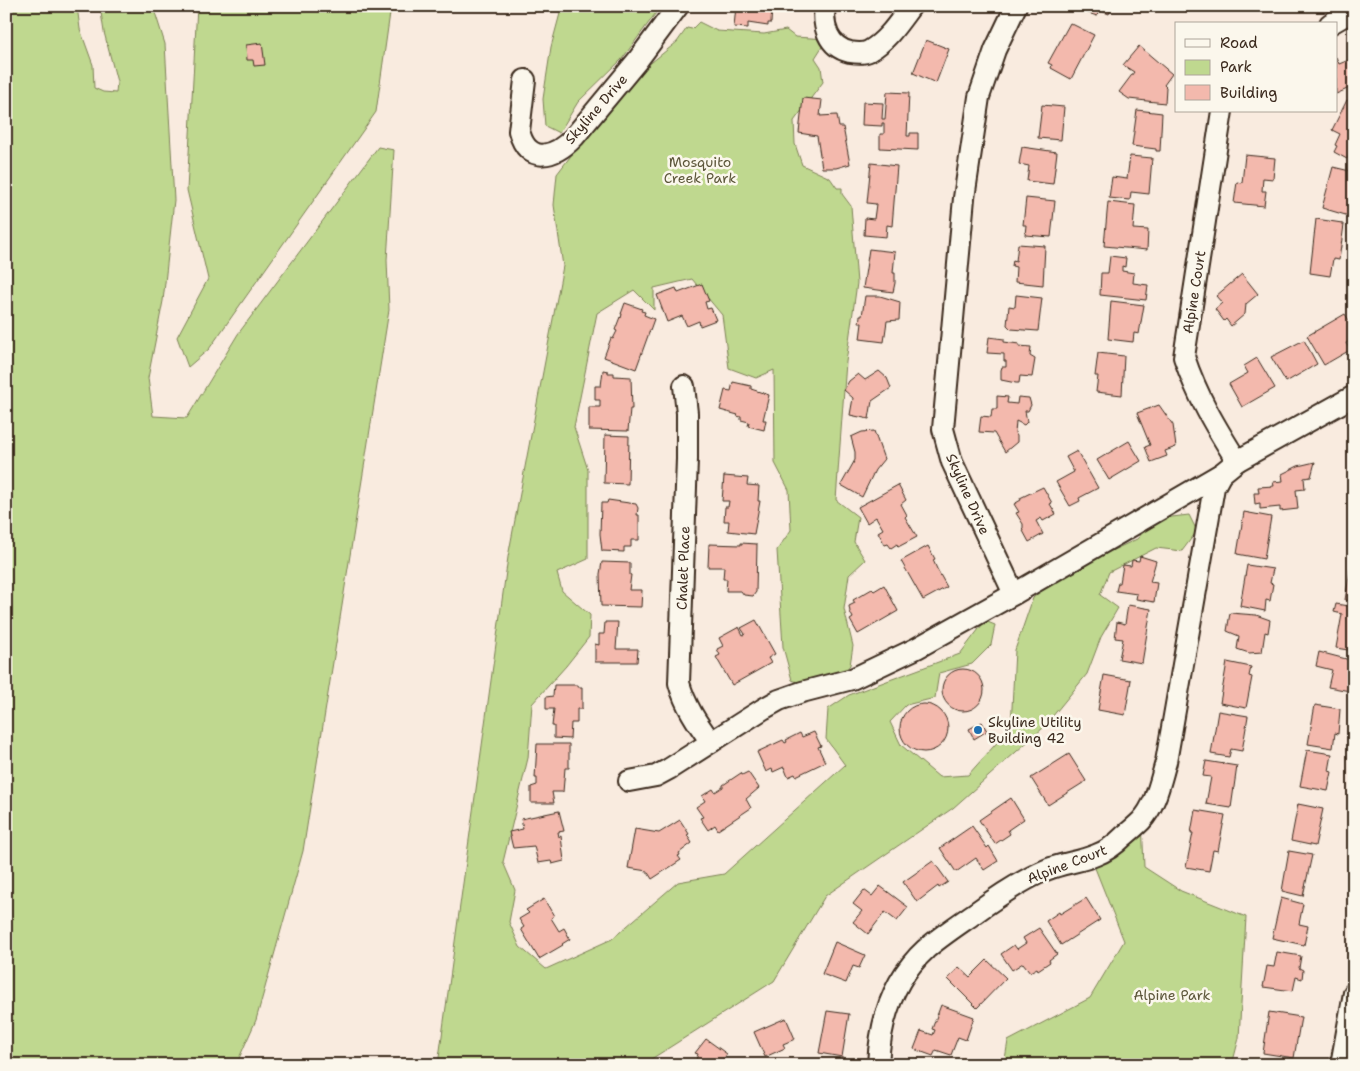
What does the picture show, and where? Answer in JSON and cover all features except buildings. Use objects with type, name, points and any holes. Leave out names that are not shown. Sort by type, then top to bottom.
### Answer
[{"type":"street","name":"Skyline Drive","points":[[525,80],[519,131],[521,139],[531,151],[538,155],[556,152],[566,146],[574,137],[637,61],[678,6]]},
{"type":"street","points":[[825,6],[825,26],[829,38],[841,50],[853,53],[866,53],[874,48],[912,6]]},
{"type":"street","name":"Skyline Drive","points":[[1014,594],[952,462],[943,429],[964,198],[979,97],[995,50],[1016,6]]},
{"type":"street","points":[[1333,22],[1354,10]]},
{"type":"street","name":"Alpine Court","points":[[1222,112],[1184,356],[1193,384],[1212,421],[1237,461]]},
{"type":"street","name":"Chalet Place","points":[[684,386],[687,413],[687,459],[679,683],[688,708],[711,742]]},
{"type":"street","points":[[629,781],[656,776],[669,769],[779,700],[852,679],[917,648],[1221,474],[1237,461],[1354,396]]},
{"type":"street","name":"Alpine Court","points":[[878,1065],[879,1040],[889,1003],[910,967],[926,949],[1022,881],[1047,870],[1098,855],[1112,847],[1142,820],[1151,807],[1157,794],[1166,762],[1214,487],[1221,474]]},
{"type":"street","points":[[1341,1065],[1354,993]]},
{"type":"green space","points":[[6,6],[77,6],[80,29],[93,65],[94,88],[103,92],[116,93],[117,82],[104,32],[100,6],[153,6],[165,44],[174,200],[163,301],[148,378],[153,416],[187,418],[238,334],[378,147],[394,150],[387,260],[389,310],[303,851],[256,1020],[236,1065],[6,1065]]},
{"type":"green space","points":[[197,6],[391,6],[376,112],[209,349],[188,367],[177,337],[208,279],[187,190]]},
{"type":"green space","points":[[562,6],[661,6],[622,59],[578,102],[559,133],[545,126],[543,99],[551,47]]},
{"type":"green space","name":"Mosquito Creek Park","points":[[699,22],[717,31],[764,34],[786,30],[795,37],[827,39],[815,58],[821,67],[823,82],[794,121],[795,144],[802,165],[830,178],[837,188],[842,188],[842,194],[851,206],[857,283],[846,362],[836,500],[858,517],[854,542],[865,560],[849,575],[844,609],[853,646],[850,665],[828,693],[792,680],[783,647],[777,550],[791,530],[789,490],[775,463],[774,370],[756,378],[729,368],[722,315],[692,279],[654,288],[654,310],[634,290],[597,313],[574,427],[588,470],[588,559],[557,573],[562,591],[590,615],[589,637],[532,704],[528,758],[503,862],[515,890],[509,922],[520,947],[546,969],[612,939],[678,882],[724,874],[845,765],[826,739],[828,709],[849,695],[960,654],[985,621],[995,625],[991,645],[972,664],[939,673],[935,698],[906,705],[890,722],[901,745],[939,777],[968,775],[1011,727],[1015,650],[1033,598],[1057,576],[1137,539],[1155,519],[1189,515],[1197,531],[1182,551],[1156,548],[1109,572],[1100,595],[1118,608],[1101,637],[1087,674],[1043,728],[953,808],[825,896],[774,981],[645,1063],[645,1065],[438,1065],[508,557],[563,266],[554,205],[557,174],[589,132],[647,66],[677,42],[687,28],[692,29]]},
{"type":"green space","name":"Alpine Park","points":[[1142,820],[1144,867],[1181,891],[1246,917],[1239,1038],[1232,1065],[1004,1065],[1008,1041],[1090,998],[1124,941],[1095,868]]},
{"type":"place","name":"Skyline Utility Building 42","points":[[978,730]]}]
